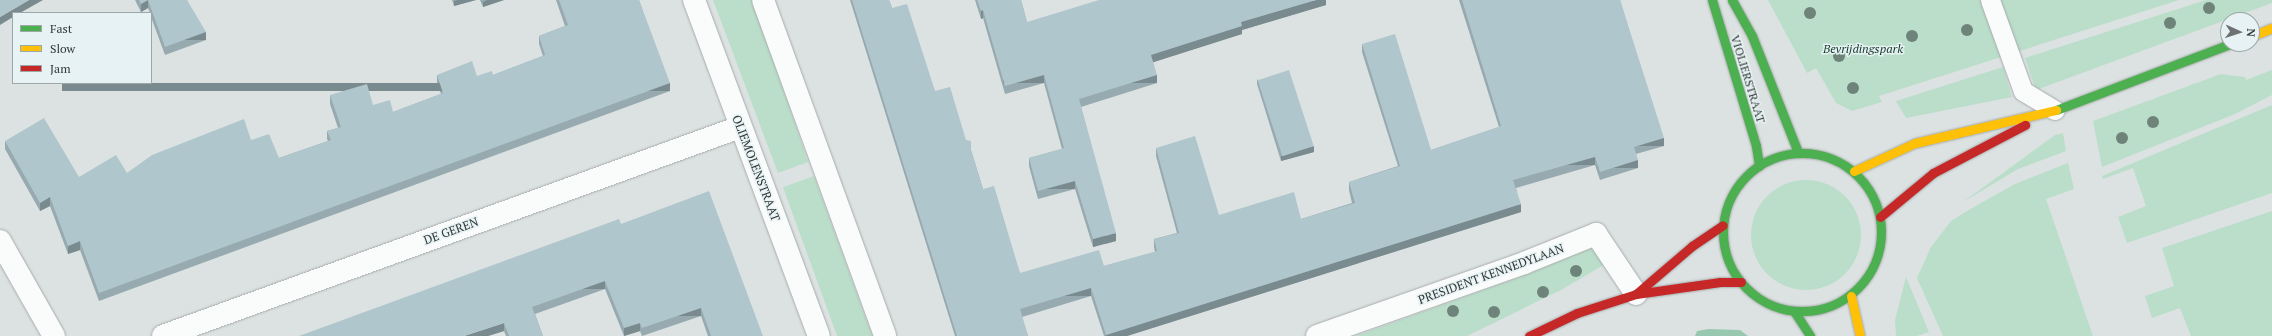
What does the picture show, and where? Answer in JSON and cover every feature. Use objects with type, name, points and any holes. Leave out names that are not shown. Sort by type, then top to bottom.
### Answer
[{"type":"street","name":"OLIEMOLENSTRAAT","points":[[694,0],[819,336]]},
{"type":"street","points":[[764,0],[885,336]]},
{"type":"street","name":"VIOLIERSTRAAT","points":[[1712,0],[1756,146],[1759,166]]},
{"type":"street","name":"VIOLIERSTRAAT","points":[[1732,0],[1752,36],[1798,152]]},
{"type":"street","points":[[2260,33],[2272,28]]},
{"type":"street","points":[[1880,217],[1933,173],[2055,110],[2220,48]]},
{"type":"street","points":[[1854,171],[1915,144],[2055,110]]},
{"type":"street","name":"DE GEREN","points":[[163,336],[740,127]]},
{"type":"street","points":[[1798,152],[1833,159],[1854,171],[1871,192],[1880,217],[1880,252],[1863,284],[1851,296],[1833,306],[1814,311],[1794,311],[1764,302],[1741,282],[1730,265],[1724,246],[1723,225],[1734,191],[1745,177],[1759,166],[1777,156],[1798,152]]},
{"type":"street","points":[[1636,294],[1692,246],[1723,225]]},
{"type":"street","name":"PRESIDENT KENNEDYLAAN","points":[[1317,336],[1524,263],[1596,234],[1636,294]]},
{"type":"street","points":[[0,241],[54,336]]},
{"type":"street","points":[[1530,336],[1577,313],[1636,294],[1720,282],[1741,282]]},
{"type":"street","points":[[1851,296],[1860,336]]},
{"type":"street","points":[[1794,311],[1810,336]]},
{"type":"lane","points":[[1990,0],[2023,91],[2055,110]]},
{"type":"green space","points":[[713,0],[753,0],[808,162],[778,173]]},
{"type":"green space","name":"Bevrijdingspark","points":[[1768,0],[2179,0],[1879,96],[1882,102],[1852,111],[1836,103],[1816,68],[1807,73]]},
{"type":"green space","points":[[2206,0],[2272,0],[2272,3],[2248,12],[2220,12],[2220,22],[2036,90],[2025,58]]},
{"type":"green space","points":[[2003,67],[2012,97],[1906,118],[1896,101]]},
{"type":"green space","points":[[2272,70],[2272,95],[2235,114],[2102,167],[2093,121],[2221,74],[2245,77],[2246,80]]},
{"type":"green space","points":[[2272,105],[2272,193],[2127,243],[2118,217],[2146,206],[2133,168],[2103,179],[2102,176]]},
{"type":"green space","points":[[2063,133],[2066,151],[2018,169],[1963,202],[2055,135]]},
{"type":"green space","points":[[2068,163],[2074,189],[2046,199],[2093,336],[1943,336],[1917,278],[1931,247],[1951,221],[1972,208],[2015,184]]},
{"type":"green space","points":[[814,176],[872,336],[837,336],[783,187]]},
{"type":"green space","points":[[1806,180],[1827,184],[1837,189],[1845,196],[1852,204],[1857,214],[1861,235],[1857,256],[1852,266],[1845,274],[1837,281],[1827,286],[1806,290],[1785,286],[1775,281],[1767,274],[1760,266],[1755,256],[1751,235],[1755,214],[1760,204],[1767,196],[1775,189],[1785,184]]},
{"type":"green space","points":[[2272,211],[2272,336],[2191,336],[2180,308],[2152,318],[2145,296],[2174,286],[2162,248]]},
{"type":"green space","points":[[1594,248],[1607,263],[1561,290],[1467,336],[1356,336],[1528,274]]},
{"type":"green space","points":[[1906,277],[1929,332],[1917,336],[1896,336],[1895,320]]},
{"type":"green space","points":[[1709,329],[1740,330],[1748,336],[1695,336],[1697,331]]},
{"type":"building","points":[[0,0],[29,0],[0,17]]},
{"type":"building","points":[[139,0],[148,0],[141,4]]},
{"type":"building","points":[[148,0],[187,0],[206,32],[165,47]]},
{"type":"building","points":[[559,0],[639,0],[670,83],[99,293],[80,241],[68,246],[50,197],[40,203],[5,141],[44,118],[79,177],[116,155],[127,173],[152,155],[244,119],[251,140],[269,134],[279,158],[331,140],[327,131],[341,127],[330,95],[367,84],[373,105],[390,100],[393,112],[443,93],[437,75],[472,61],[477,76],[492,71],[493,75],[545,55],[539,36],[568,25]]},
{"type":"building","points":[[852,0],[889,0],[892,8],[907,4],[935,91],[950,87],[966,140],[971,141],[971,150],[983,189],[994,186],[1020,273],[1099,250],[1104,266],[1157,251],[1154,239],[1179,233],[1156,148],[1195,136],[1219,215],[1294,192],[1301,219],[1355,203],[1349,182],[1400,166],[1362,44],[1395,34],[1431,150],[1501,126],[1462,0],[1620,0],[1664,138],[1634,147],[1638,160],[1600,172],[1595,157],[1513,180],[1521,204],[1106,335],[1091,288],[1020,309],[1028,336],[957,336]]},
{"type":"building","points":[[977,0],[1021,0],[1027,22],[1099,0],[1316,0],[1241,22],[1242,26],[1151,55],[1157,75],[1079,99],[1116,233],[1093,239],[1075,181],[1038,191],[1029,158],[1064,148],[1044,75],[1005,86],[983,10],[981,11]]},
{"type":"building","points":[[1289,70],[1314,146],[1282,156],[1258,80]]},
{"type":"building","points":[[709,191],[763,336],[711,336],[701,308],[642,328],[640,323],[624,328],[605,281],[532,307],[543,336],[509,336],[504,323],[464,336],[299,336],[619,219],[621,224]]},
{"type":"traffic: fast","points":[[1712,0],[1756,146],[1759,166]]},
{"type":"traffic: fast","points":[[1732,0],[1752,36],[1798,152]]},
{"type":"traffic: fast","points":[[2056,110],[2220,48]]},
{"type":"traffic: fast","points":[[1810,153],[1825,156],[1839,162],[1858,176],[1868,188],[1878,209],[1881,232],[1878,255],[1868,276],[1858,288],[1846,298],[1825,308],[1810,311],[1794,311],[1779,308],[1758,298],[1746,288],[1736,276],[1726,255],[1724,247],[1723,224],[1726,209],[1736,188],[1746,176],[1758,166],[1779,156],[1787,154],[1810,153]]},
{"type":"traffic: fast","points":[[1794,311],[1810,336]]},
{"type":"traffic: slow","points":[[2260,33],[2272,28]]},
{"type":"traffic: slow","points":[[1854,171],[1915,143],[2056,110]]},
{"type":"traffic: slow","points":[[1851,296],[1860,336]]},
{"type":"traffic: jam","points":[[1880,217],[1933,173],[2025,125]]},
{"type":"traffic: jam","points":[[1636,294],[1692,246],[1723,225]]},
{"type":"traffic: jam","points":[[1529,336],[1577,313],[1636,294],[1720,282],[1741,282]]}]
